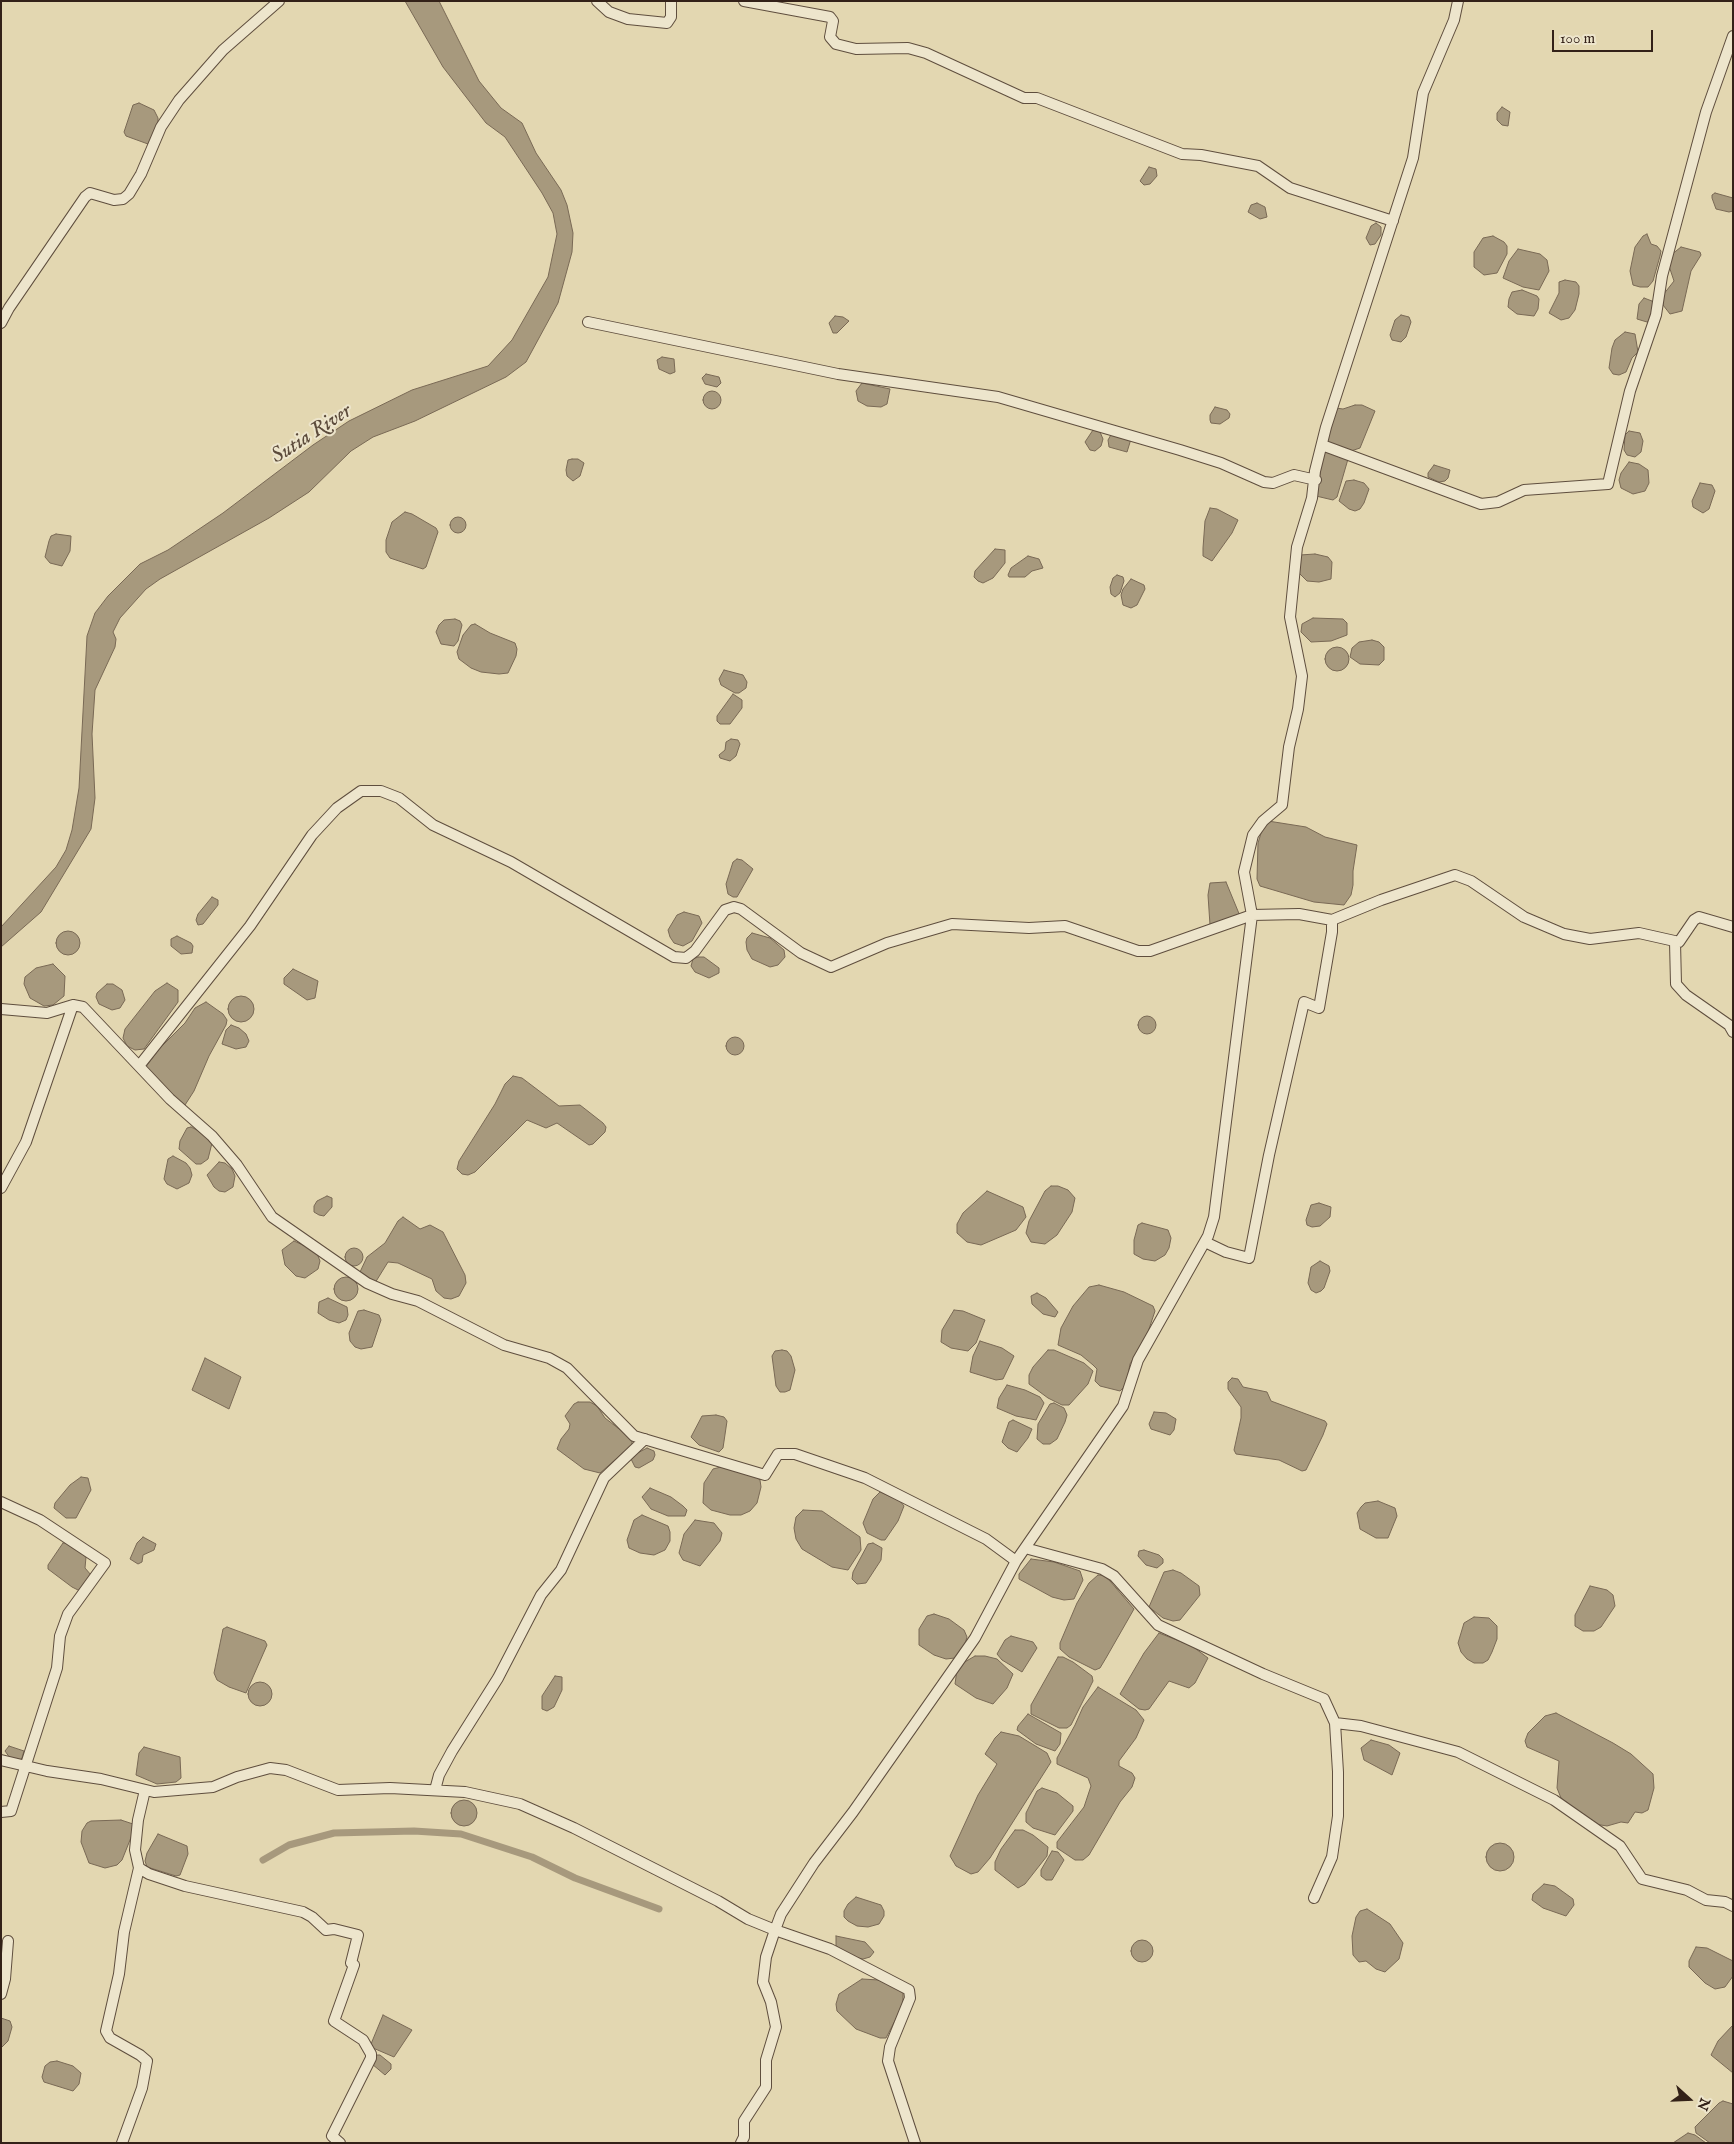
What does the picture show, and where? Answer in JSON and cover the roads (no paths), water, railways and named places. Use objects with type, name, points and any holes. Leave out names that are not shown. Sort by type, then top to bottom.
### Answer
[{"type":"street","points":[[1,324],[9,308],[85,198],[90,193],[114,200],[123,199],[129,194],[142,174],[161,128],[179,100],[223,50],[279,1]]},
{"type":"street","points":[[598,1],[609,12],[628,19],[667,23],[671,17],[671,1]]},
{"type":"street","points":[[744,1],[830,17],[833,21],[830,37],[836,44],[856,49],[908,48],[926,53],[1024,98],[1037,98],[1182,154],[1201,155],[1258,166],[1290,188],[1393,221]]},
{"type":"street","points":[[741,2143],[744,2137],[744,2121],[766,2087],[766,2060],[776,2027],[771,2002],[763,1982],[766,1957],[781,1914],[814,1863],[853,1812],[975,1638],[1016,1561],[1123,1406],[1138,1360],[1205,1242],[1214,1216],[1252,915],[1244,872],[1253,835],[1263,821],[1282,805],[1289,746],[1298,709],[1302,676],[1290,617],[1298,547],[1316,480],[1315,471],[1322,444],[1413,158],[1423,93],[1454,20],[1458,1]]},
{"type":"street","points":[[1322,444],[1481,504],[1498,502],[1513,497],[1524,490],[1608,484],[1630,391],[1656,315],[1664,268],[1706,112],[1733,36]]},
{"type":"street","points":[[588,322],[838,374],[998,397],[1221,463],[1264,482],[1273,483],[1294,475],[1316,480]]},
{"type":"street","points":[[139,1066],[250,926],[312,835],[337,808],[362,791],[381,792],[399,798],[433,824],[511,862],[674,957],[686,958],[695,951],[725,910],[734,908],[741,909],[801,953],[831,967],[887,943],[952,924],[1029,928],[1065,926],[1138,951],[1150,951],[1252,915],[1300,914],[1332,920],[1455,874],[1471,881],[1524,917],[1564,934],[1590,939],[1639,933],[1654,935],[1675,942],[1683,939],[1694,920],[1699,917],[1733,927]]},
{"type":"street","points":[[1205,1242],[1226,1252],[1249,1258],[1268,1155],[1304,1002],[1318,1008],[1332,932],[1332,920]]},
{"type":"street","points":[[1675,942],[1676,984],[1686,995],[1729,1025],[1733,1032]]},
{"type":"street","points":[[1,1188],[26,1142],[73,1005]]},
{"type":"street","points":[[1,1009],[47,1013],[73,1005],[83,1007],[170,1099],[212,1136],[237,1165],[272,1216],[367,1284],[392,1294],[418,1301],[504,1345],[549,1358],[561,1365],[634,1436],[765,1475],[778,1454],[795,1454],[865,1478],[986,1540],[1016,1561]]},
{"type":"street","points":[[435,1790],[439,1775],[452,1751],[498,1678],[537,1603],[561,1570],[604,1478],[645,1439]]},
{"type":"street","points":[[1,1502],[40,1520],[105,1563],[68,1614],[60,1636],[57,1668],[24,1765],[11,1811],[1,1812]]},
{"type":"street","points":[[1025,1548],[1102,1569],[1114,1576],[1158,1625],[1263,1674],[1324,1699],[1335,1723],[1338,1816],[1332,1857],[1314,1898]]},
{"type":"street","points":[[1335,1723],[1362,1726],[1458,1752],[1554,1800],[1620,1846],[1642,1879],[1687,1890],[1706,1900],[1725,1902],[1733,1906]]},
{"type":"street","points":[[1,1760],[101,1779],[154,1792],[214,1787],[237,1777],[270,1768],[286,1770],[338,1790],[390,1788],[465,1792],[520,1804],[574,1828],[718,1901],[748,1919],[830,1949],[909,1990],[910,1998],[890,2046],[888,2061],[915,2143]]},
{"type":"street","points":[[122,2143],[142,2088],[147,2061],[110,2038],[106,2031],[119,1974],[127,1915],[139,1868],[135,1850],[145,1790]]},
{"type":"street","points":[[139,1868],[149,1874],[185,1886],[303,1912],[312,1916],[326,1930],[334,1929],[358,1935],[351,1963],[354,1965],[334,2021],[363,2040],[371,2054],[371,2058],[332,2136],[340,2143]]},
{"type":"street","points":[[1,1994],[5,1979],[8,1941]]},
{"type":"waterway","points":[[263,1860],[289,1845],[334,1833],[414,1831],[461,1834],[532,1857],[575,1878],[659,1909]]},
{"type":"water label","name":"Sutia River","points":[[312,435]]}]
